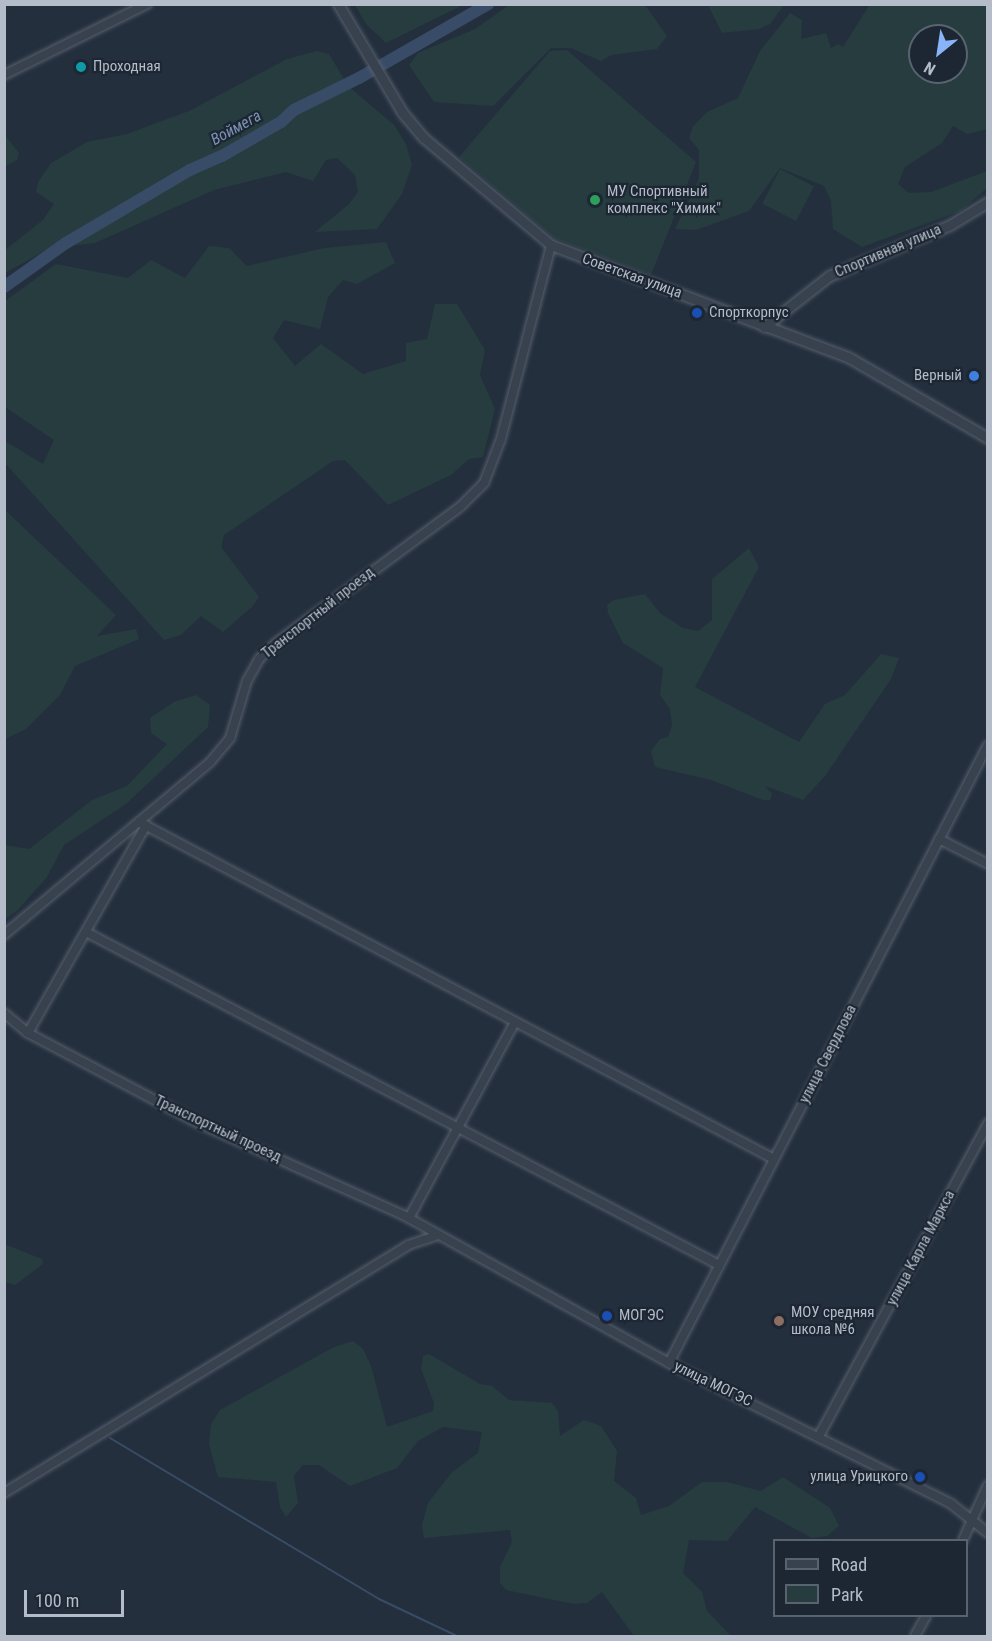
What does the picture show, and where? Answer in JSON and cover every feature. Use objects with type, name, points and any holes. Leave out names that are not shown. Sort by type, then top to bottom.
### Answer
[{"type":"street","points":[[4,75],[147,4]]},
{"type":"street","name":"Советская улица","points":[[338,4],[385,83],[424,138],[551,245],[848,357],[987,438]]},
{"type":"street","name":"Спортивная улица","points":[[764,327],[830,276],[950,225],[987,202]]},
{"type":"street","name":"Транспортный проезд","points":[[4,935],[143,824],[211,761],[230,738],[247,681],[259,659],[461,506],[484,483],[501,438],[551,245]]},
{"type":"street","name":"улица Свердлова","points":[[669,1363],[987,745]]},
{"type":"street","points":[[28,1033],[86,932],[143,824],[774,1159]]},
{"type":"street","points":[[939,838],[987,864]]},
{"type":"street","points":[[86,932],[719,1265]]},
{"type":"street","name":"Транспортный проезд","points":[[4,1013],[28,1033],[194,1121],[409,1218],[436,1236]]},
{"type":"street","points":[[409,1218],[515,1022]]},
{"type":"street","name":"улица Карла Маркса","points":[[819,1436],[987,1123]]},
{"type":"street","points":[[4,1493],[408,1245],[436,1236]]},
{"type":"street","name":"улица МОГЭС","points":[[436,1236],[669,1363],[950,1503],[987,1533]]},
{"type":"street","points":[[963,1539],[969,1520],[987,1485]]},
{"type":"street","points":[[915,1636],[925,1617]]},
{"type":"green space","points":[[870,4],[987,5],[987,129],[967,134],[953,126],[942,143],[905,167],[898,184],[909,193],[931,192],[987,171],[987,188],[961,211],[862,247],[833,229],[831,201],[824,186],[780,168],[749,211],[696,230],[675,229],[699,179],[699,150],[689,138],[693,126],[707,112],[738,98],[760,51],[790,13],[802,20],[801,39],[826,33],[831,48],[838,44],[843,47]]},
{"type":"green space","points":[[355,5],[463,5],[386,43],[366,24]]},
{"type":"green space","points":[[509,5],[645,5],[667,36],[657,49],[611,55],[601,61],[571,48],[551,48],[493,106],[434,102],[409,65],[418,53],[475,29]]},
{"type":"green space","points":[[708,5],[784,5],[770,24],[759,29],[722,33]]},
{"type":"green space","name":"МУ Спортивный комплекс \"Химик\"","points":[[567,50],[696,162],[651,275],[554,238],[459,157],[550,51]]},
{"type":"green space","points":[[317,51],[329,54],[348,86],[394,125],[406,144],[412,165],[402,194],[377,229],[315,232],[349,204],[358,192],[355,175],[337,158],[326,160],[313,181],[286,172],[214,190],[95,243],[50,248],[5,273],[5,250],[43,220],[54,204],[36,192],[38,182],[51,163],[87,142],[127,134],[189,111],[287,59]]},
{"type":"green space","points":[[5,135],[19,153],[17,160],[5,166]]},
{"type":"green space","points":[[780,169],[814,186],[796,221],[762,204]]},
{"type":"green space","points":[[386,242],[395,263],[357,284],[343,280],[328,297],[320,329],[284,320],[273,338],[295,366],[321,344],[363,374],[406,361],[406,343],[427,339],[435,304],[457,304],[485,350],[480,375],[495,409],[483,457],[469,459],[451,475],[388,505],[345,460],[333,461],[224,535],[221,547],[259,597],[252,607],[223,632],[201,616],[181,635],[164,640],[5,463],[5,441],[43,464],[54,440],[5,407],[5,301],[56,264],[128,278],[151,260],[185,278],[209,246],[229,248],[247,266],[324,248]]},
{"type":"green space","points":[[4,509],[116,615],[97,636],[136,629],[139,639],[75,666],[60,695],[26,729],[5,739]]},
{"type":"green space","points":[[749,548],[759,567],[695,687],[799,742],[825,704],[845,695],[881,654],[899,658],[891,679],[825,776],[803,800],[765,786],[772,794],[770,800],[763,800],[711,780],[655,767],[651,751],[660,739],[668,737],[672,725],[670,709],[660,695],[663,668],[623,643],[608,613],[607,605],[614,600],[645,594],[660,613],[683,628],[698,631],[712,620],[712,579]]},
{"type":"green space","points":[[196,695],[210,705],[208,727],[126,804],[64,845],[47,877],[17,911],[5,919],[5,845],[29,849],[92,800],[127,786],[167,744],[151,733],[150,718],[174,702]]},
{"type":"green space","points":[[4,1244],[42,1259],[43,1264],[15,1285],[5,1282]]},
{"type":"green space","points":[[353,1341],[363,1349],[371,1366],[387,1427],[433,1411],[434,1403],[421,1369],[423,1356],[429,1354],[480,1384],[492,1386],[509,1400],[552,1403],[558,1411],[560,1436],[584,1420],[601,1426],[617,1451],[614,1481],[636,1498],[641,1515],[669,1506],[702,1482],[727,1482],[761,1491],[783,1477],[830,1508],[839,1526],[827,1536],[812,1538],[755,1507],[727,1541],[689,1540],[683,1573],[702,1592],[707,1611],[731,1636],[634,1636],[602,1592],[587,1603],[574,1604],[506,1590],[500,1583],[500,1567],[512,1542],[510,1530],[424,1538],[422,1525],[428,1503],[452,1472],[478,1453],[482,1432],[443,1427],[418,1441],[397,1468],[350,1486],[319,1465],[303,1465],[294,1476],[298,1503],[286,1517],[280,1507],[276,1482],[218,1477],[209,1444],[211,1424],[220,1410],[332,1348]]},
{"type":"waterway","name":"Воймега","points":[[4,287],[66,243],[190,170],[222,156],[281,122],[294,110],[359,78],[488,4]]},
{"type":"waterway","points":[[110,1438],[379,1599],[457,1636]]},
{"type":"place","name":"Проходная","points":[[81,67]]},
{"type":"place","name":"МУ Спортивный комплекс \"Химик\"","points":[[595,200]]},
{"type":"place","name":"Спорткорпус","points":[[697,313]]},
{"type":"place","name":"Верный","points":[[974,376]]},
{"type":"place","name":"МОГЭС","points":[[607,1316]]},
{"type":"place","name":"МОУ средняя школа №6","points":[[779,1321]]},
{"type":"place","name":"улица Урицкого","points":[[920,1477]]}]
